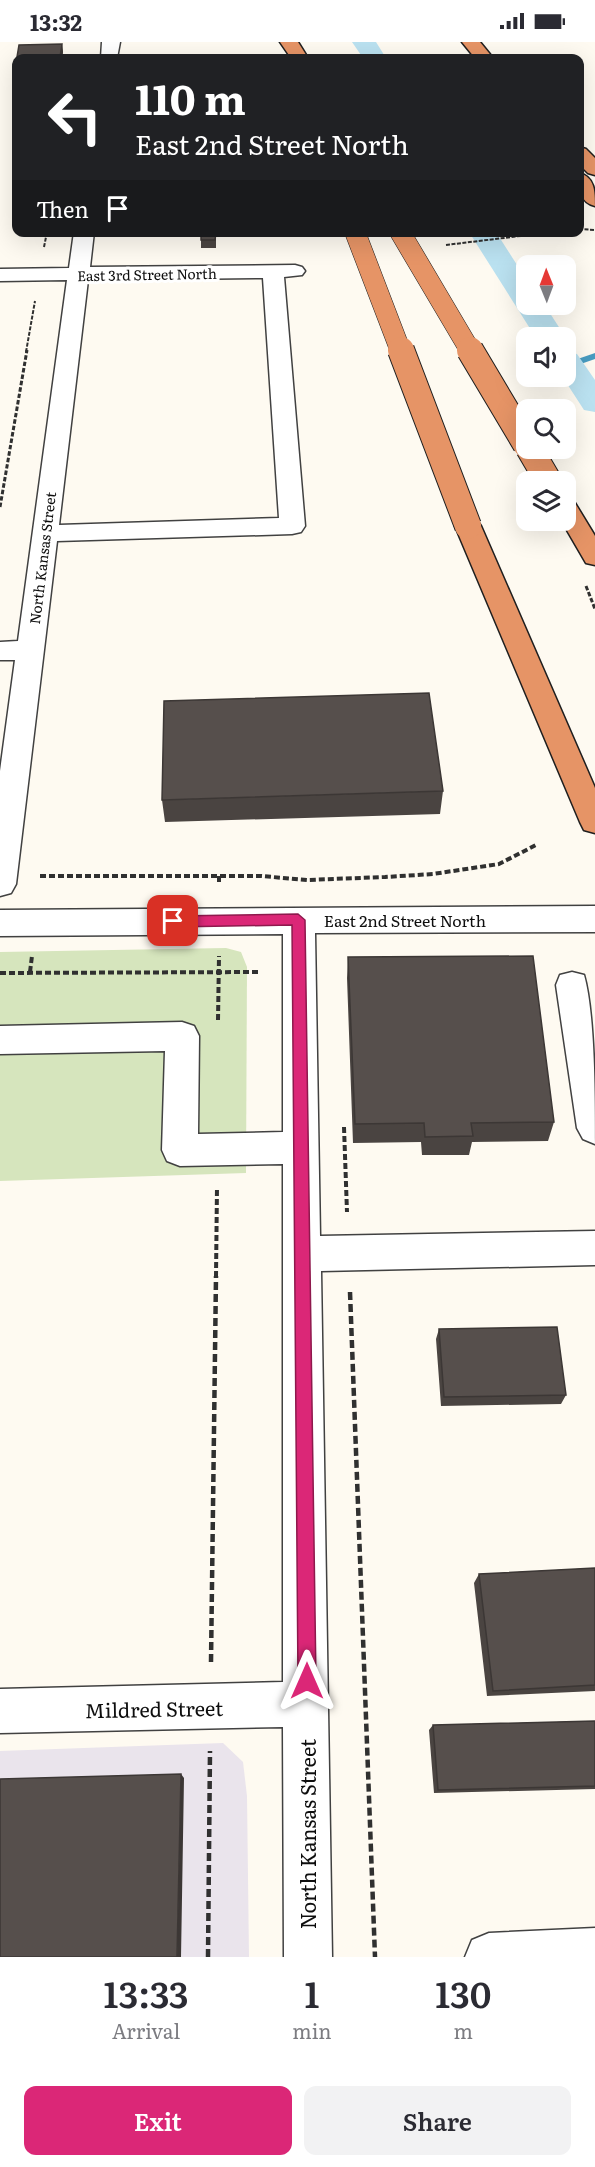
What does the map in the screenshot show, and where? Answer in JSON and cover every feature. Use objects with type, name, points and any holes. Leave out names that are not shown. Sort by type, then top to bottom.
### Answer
[{"type":"highway","points":[[471,42],[481,54]]},
{"type":"highway","points":[[584,158],[595,169]]},
{"type":"highway","points":[[584,186],[595,200]]},
{"type":"highway","points":[[357,237],[468,526],[595,822]]},
{"type":"highway","points":[[403,237],[516,427]]},
{"type":"highway","points":[[576,525],[595,557]]},
{"type":"street","name":"North Kansas Street","points":[[1,880],[9,738],[30,650],[83,237]]},
{"type":"street","name":"East 3rd Street North","points":[[0,275],[284,272],[292,526],[45,534]]},
{"type":"street","points":[[0,651],[30,650]]},
{"type":"street","name":"East 2nd Street North","points":[[0,923],[595,919]]},
{"type":"street","name":"North Kansas Street","points":[[298,920],[308,1957]]},
{"type":"street","points":[[572,985],[595,1128]]},
{"type":"street","points":[[0,1040],[182,1036],[180,1150],[301,1148]]},
{"type":"street","points":[[302,1254],[595,1248]]},
{"type":"street","name":"Mildred Street","points":[[0,1711],[307,1704]]},
{"type":"street","points":[[489,1957],[595,1952]]},
{"type":"path","points":[[442,246],[513,237]]},
{"type":"path","points":[[0,507],[39,275]]},
{"type":"path","points":[[1,880],[219,876],[261,876],[307,880],[433,874],[499,864],[537,844]]},
{"type":"path","points":[[218,1031],[219,876]]},
{"type":"path","points":[[344,1123],[375,1957]]},
{"type":"path","points":[[208,1957],[217,1149]]},
{"type":"shaded area","points":[[223,1743],[243,1762],[247,1796],[249,1957],[0,1957],[0,1751]]},
{"type":"green space","points":[[226,948],[241,952],[247,967],[246,1173],[0,1181],[0,952]]},
{"type":"building","points":[[62,44],[60,54],[18,54],[19,45]]},
{"type":"building","points":[[201,237],[215,237],[215,240],[201,240]]},
{"type":"building","points":[[429,693],[443,791],[162,800],[164,701]]},
{"type":"building","points":[[533,956],[554,1122],[471,1123],[473,1136],[425,1137],[424,1123],[355,1124],[348,957]]},
{"type":"building","points":[[557,1327],[566,1395],[444,1397],[439,1329]]},
{"type":"building","points":[[595,1568],[595,1685],[493,1691],[479,1574]]},
{"type":"building","points":[[595,1721],[595,1786],[438,1790],[433,1725]]},
{"type":"building","points":[[181,1774],[177,1957],[0,1957],[0,1779]]},
{"type":"waterway","points":[[364,42],[372,54]]},
{"type":"waterway","points":[[485,237],[516,285]]},
{"type":"waterway","points":[[536,315],[544,327]]},
{"type":"waterway","points":[[576,363],[595,356]]},
{"type":"waterway","points":[[576,375],[595,403]]},
{"type":"route","points":[[173,921],[298,920],[307,1681]]}]
